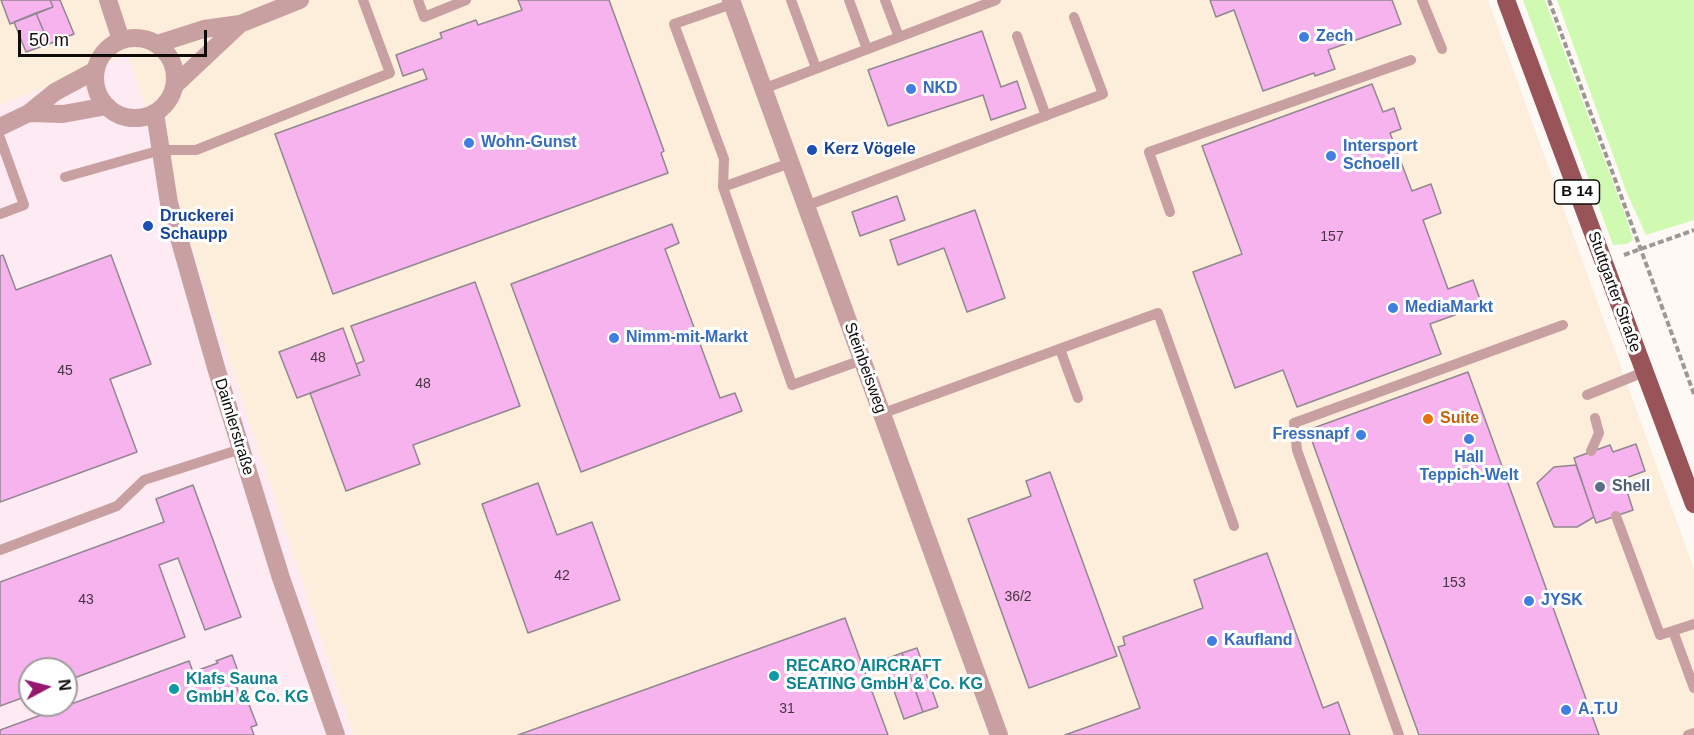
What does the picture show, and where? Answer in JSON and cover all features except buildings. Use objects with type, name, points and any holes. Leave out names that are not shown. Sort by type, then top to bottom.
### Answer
[{"type":"main road","name":"Stuttgarter Straße","points":[[1508,6],[1694,504]]},
{"type":"street","points":[[108,0],[121,40]]},
{"type":"street","points":[[157,44],[204,29],[240,24],[300,0]]},
{"type":"street","name":"Steinbeisweg","points":[[731,2],[999,735]]},
{"type":"street","points":[[174,85],[240,24]]},
{"type":"street","points":[[133,38],[146,39],[157,44],[166,52],[172,63],[174,85],[164,106],[142,117],[130,117],[107,106],[100,96],[96,83],[96,69],[101,57],[109,47],[121,40],[133,38]]},
{"type":"street","points":[[0,127],[29,114],[55,92],[96,69]]},
{"type":"street","points":[[29,114],[63,114],[107,106]]},
{"type":"street","name":"Daimlerstraße","points":[[155,112],[169,203],[280,578],[336,735]]},
{"type":"lane","points":[[65,177],[160,150],[196,150],[390,73],[363,0]]},
{"type":"lane","points":[[418,0],[424,17],[466,0]]},
{"type":"lane","points":[[790,0],[816,68]]},
{"type":"lane","points":[[849,0],[867,49]]},
{"type":"lane","points":[[885,0],[899,37]]},
{"type":"lane","points":[[763,88],[996,0]]},
{"type":"lane","points":[[1422,0],[1442,49]]},
{"type":"lane","points":[[731,2],[674,24],[724,159],[723,187],[792,385],[862,360]]},
{"type":"lane","points":[[806,206],[1103,94],[1074,17]]},
{"type":"lane","points":[[1017,36],[1046,116]]},
{"type":"lane","points":[[1170,212],[1149,152],[1411,60]]},
{"type":"lane","points":[[0,138],[24,205],[0,214]]},
{"type":"lane","points":[[723,187],[790,163]]},
{"type":"lane","points":[[881,414],[1158,313],[1234,526]]},
{"type":"lane","points":[[1399,735],[1297,450],[1294,423],[1563,325]]},
{"type":"lane","points":[[1060,349],[1078,398]]},
{"type":"lane","points":[[1587,395],[1644,372]]},
{"type":"lane","points":[[1591,452],[1599,432],[1595,418]]},
{"type":"lane","points":[[0,550],[117,506],[144,480],[241,449]]},
{"type":"lane","points":[[1616,516],[1660,636],[1694,624]]},
{"type":"lane","points":[[1672,631],[1694,688]]},
{"type":"lane","points":[[1688,735],[1694,733]]},
{"type":"path","points":[[1549,0],[1694,393]]},
{"type":"path","points":[[1641,248],[1694,230]]},
{"type":"shaded area","points":[[0,0],[1488,0],[1694,569],[1694,735],[353,735],[128,56],[0,105]]},
{"type":"shaded area","points":[[128,55],[353,735],[0,735],[0,105]]},
{"type":"green space","points":[[1523,0],[1545,0],[1626,217],[1633,240],[1627,244],[1613,245]]},
{"type":"green space","points":[[1557,0],[1694,0],[1694,220],[1646,235],[1626,191]]},
{"type":"place","name":"Zech","points":[[1304,37]]},
{"type":"place","name":"NKD","points":[[911,89]]},
{"type":"place","name":"Wohn-Gunst","points":[[469,143]]},
{"type":"place","name":"Kerz Vögele","points":[[812,150]]},
{"type":"place","name":"Intersport Schoell","points":[[1331,156]]},
{"type":"place","name":"Druckerei Schaupp","points":[[148,226]]},
{"type":"place","name":"MediaMarkt","points":[[1393,308]]},
{"type":"place","name":"Nimm-mit-Markt","points":[[614,338]]},
{"type":"place","name":"Suite","points":[[1428,419]]},
{"type":"place","name":"Fressnapf","points":[[1361,435]]},
{"type":"place","name":"Hall Teppich-Welt","points":[[1469,439]]},
{"type":"place","name":"Shell","points":[[1600,487]]},
{"type":"place","name":"JYSK","points":[[1529,601]]},
{"type":"place","name":"Kaufland","points":[[1212,641]]},
{"type":"place","name":"RECARO AIRCRAFT SEATING GmbH & Co. KG","points":[[774,676]]},
{"type":"place","name":"Klafs Sauna GmbH & Co. KG","points":[[174,689]]},
{"type":"place","name":"A.T.U","points":[[1566,710]]}]
